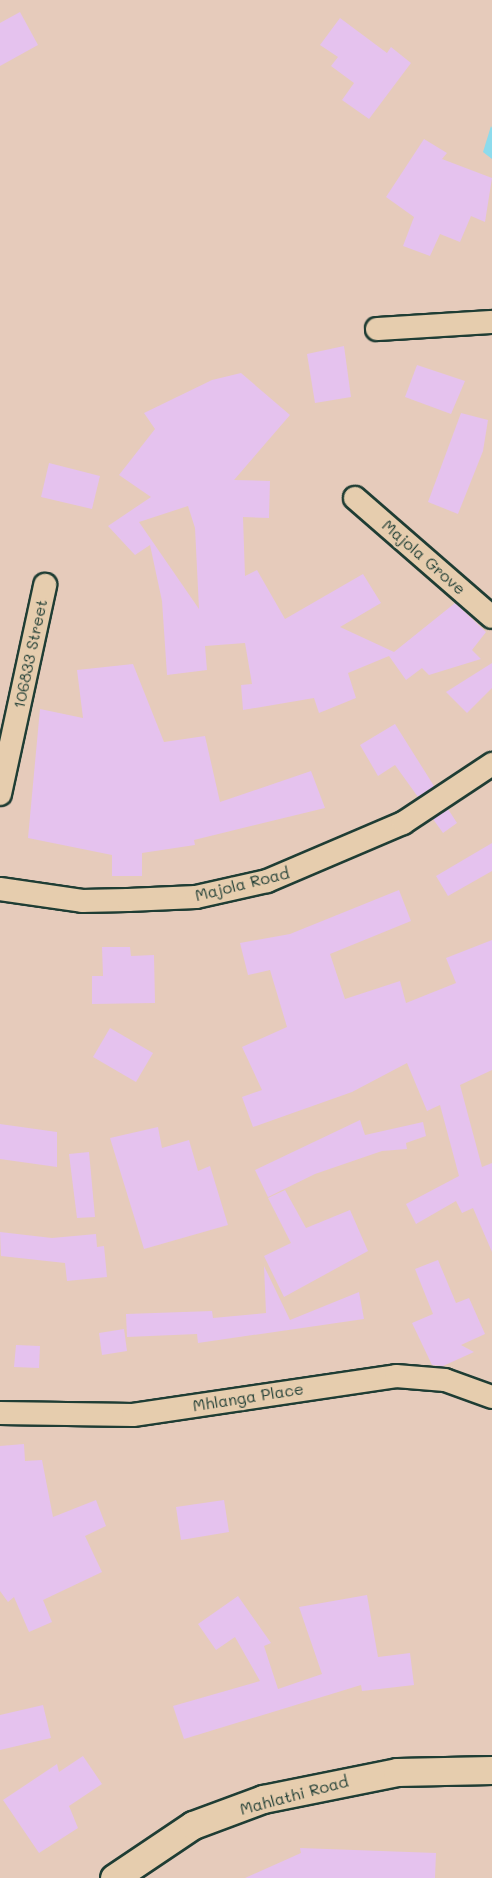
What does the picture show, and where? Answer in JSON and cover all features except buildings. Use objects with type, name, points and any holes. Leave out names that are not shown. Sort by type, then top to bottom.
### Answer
[{"type":"street","points":[[376,329],[492,322]]},
{"type":"street","name":"Majola Grove","points":[[355,498],[492,617]]},
{"type":"street","name":"106833 Street","points":[[0,794],[45,585]]},
{"type":"street","name":"Majola Road","points":[[0,889],[105,901],[196,897],[267,881],[403,823],[492,764]]},
{"type":"street","name":"Mhlanga Place","points":[[0,1413],[133,1415],[396,1376],[445,1380],[492,1397]]},
{"type":"street","name":"Mahlathi Road","points":[[114,1878],[193,1825],[263,1799],[397,1772],[492,1770]]},
{"type":"water","points":[[491,126],[492,128],[492,159],[483,152]]}]
